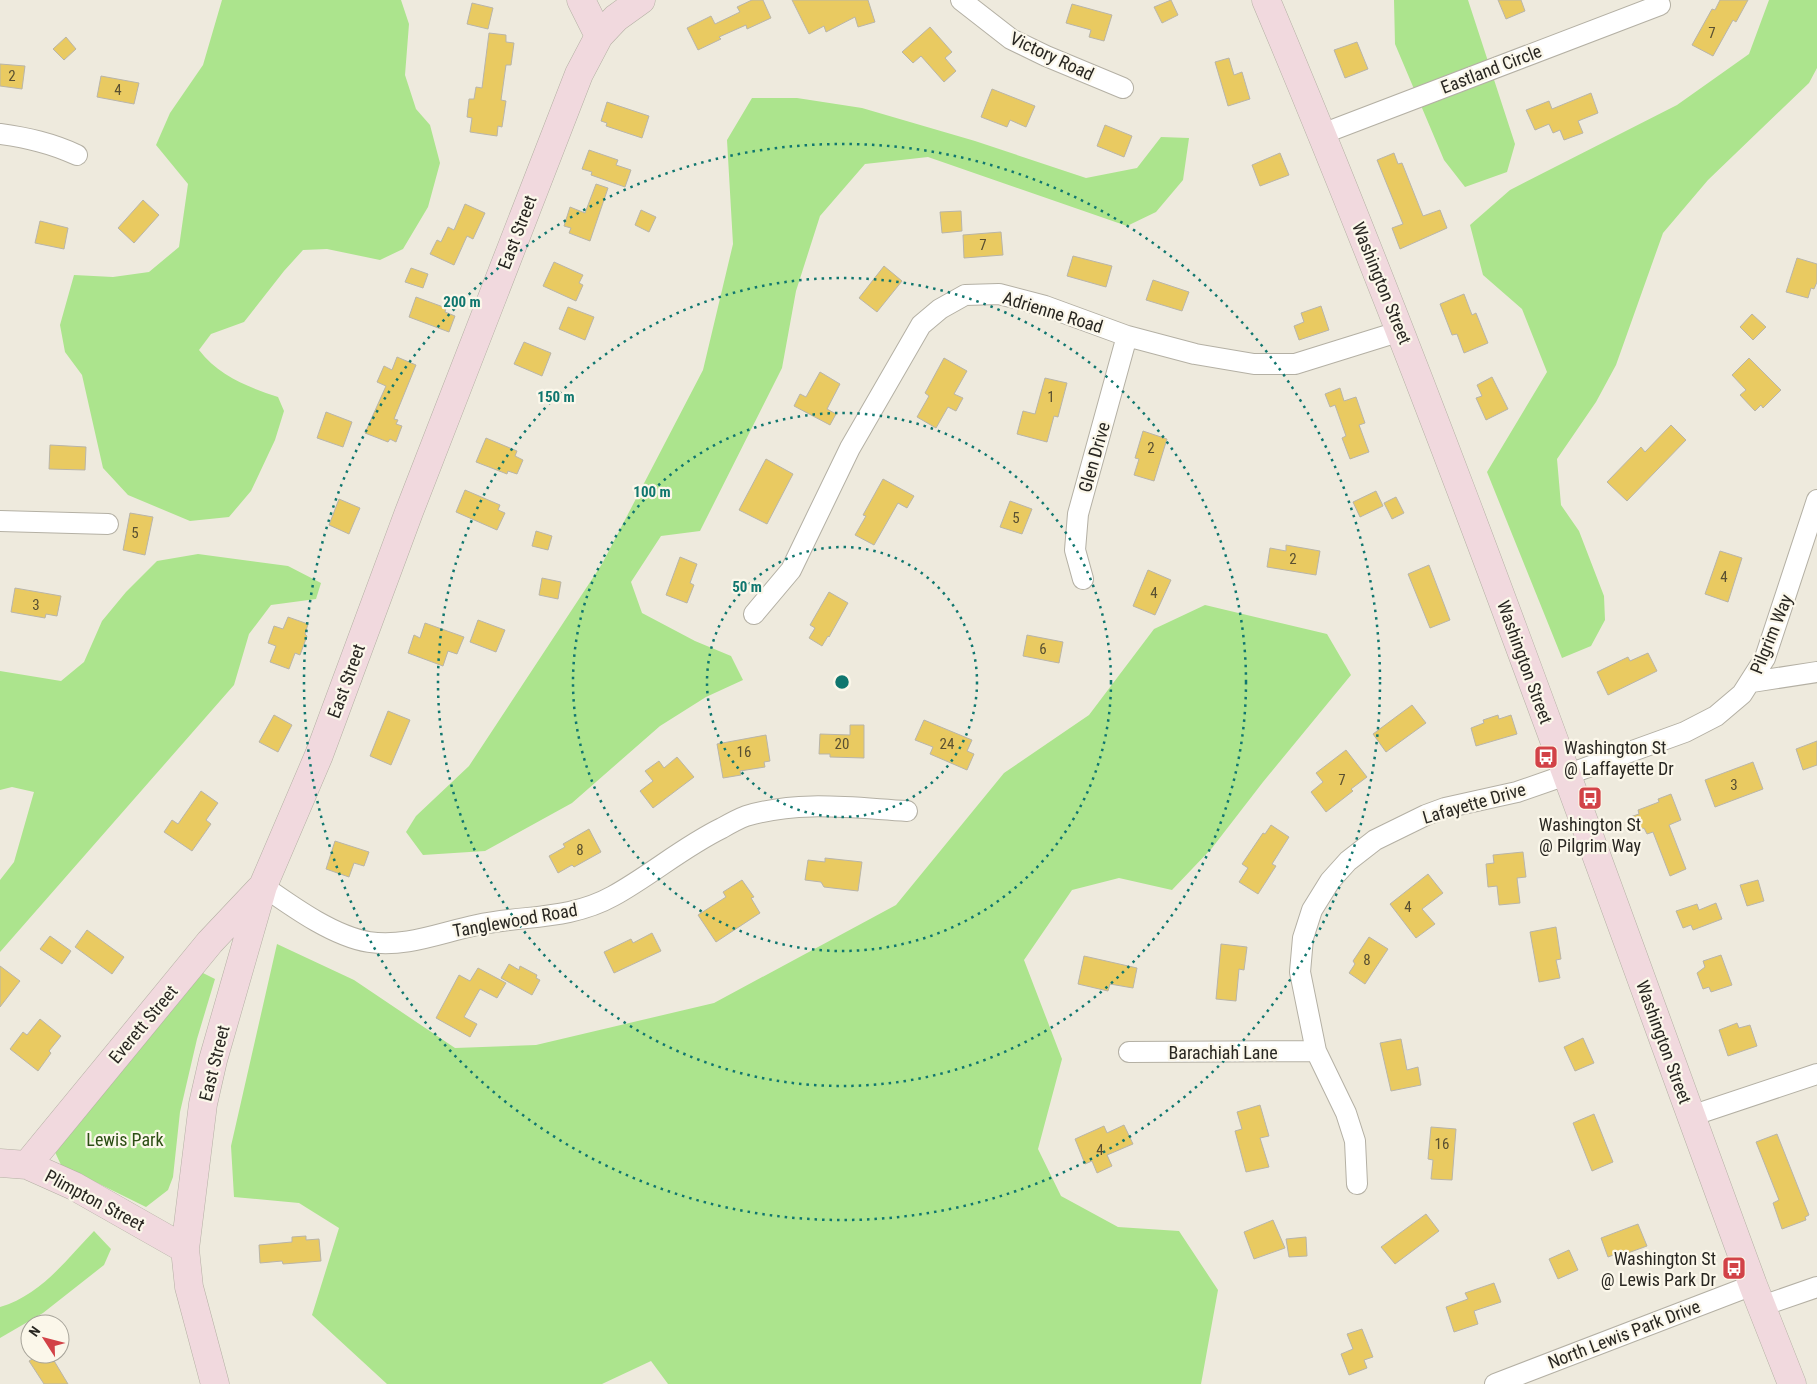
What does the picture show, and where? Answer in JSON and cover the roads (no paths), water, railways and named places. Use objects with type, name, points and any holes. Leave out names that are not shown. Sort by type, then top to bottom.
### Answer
[{"type":"street","points":[[582,0],[599,36]]},
{"type":"street","name":"East Street","points":[[215,1384],[189,1287],[185,1249],[203,1104],[263,886],[319,755],[412,502],[578,74],[599,36],[616,18],[640,0]]},
{"type":"street","name":"Victory Road","points":[[961,0],[1010,39],[1123,88]]},
{"type":"street","name":"Washington Street","points":[[1266,0],[1401,331],[1757,1296],[1792,1384]]},
{"type":"street","name":"Eastland Circle","points":[[1322,134],[1660,5]]},
{"type":"street","points":[[0,134],[36,139],[55,144],[77,155]]},
{"type":"street","name":"Adrienne Road","points":[[754,614],[791,570],[850,448],[921,326],[940,309],[965,295],[999,294],[1045,306],[1128,336],[1195,354],[1254,364],[1295,364],[1401,331]]},
{"type":"street","name":"Glen Drive","points":[[1083,579],[1075,550],[1078,514],[1128,336]]},
{"type":"street","name":"Pilgrim Way","points":[[1566,775],[1685,732],[1716,716],[1742,694],[1752,682],[1765,658],[1817,500]]},
{"type":"street","points":[[0,521],[108,524]]},
{"type":"street","points":[[1752,682],[1817,672]]},
{"type":"street","name":"Lafayette Drive","points":[[1357,1184],[1355,1141],[1346,1113],[1316,1051],[1300,972],[1303,938],[1312,910],[1330,881],[1348,861],[1375,840],[1404,825],[1445,808],[1517,792],[1566,775]]},
{"type":"street","name":"Tanglewood Road","points":[[263,886],[292,907],[342,933],[369,942],[398,943],[478,925],[515,919],[554,917],[580,911],[613,896],[693,842],[745,816],[805,805],[907,812]]},
{"type":"street","name":"Everett Street","points":[[27,1165],[210,942],[263,886]]},
{"type":"street","name":"Barachiah Lane","points":[[1129,1052],[1316,1051]]},
{"type":"street","points":[[1691,1116],[1817,1074]]},
{"type":"street","name":"Plimpton Street","points":[[0,1163],[27,1165],[116,1209],[185,1249]]},
{"type":"street","name":"North Lewis Park Drive","points":[[1494,1384],[1757,1296],[1817,1287]]},
{"type":"place","name":"Washington St @ Laffayette Dr","points":[[1546,757]]},
{"type":"place","name":"Washington St @ Pilgrim Way","points":[[1590,798]]},
{"type":"place","name":"Washington St @ Lewis Park Dr","points":[[1734,1268]]},
{"type":"park label","name":"Lewis Park","points":[[125,1139]]}]
